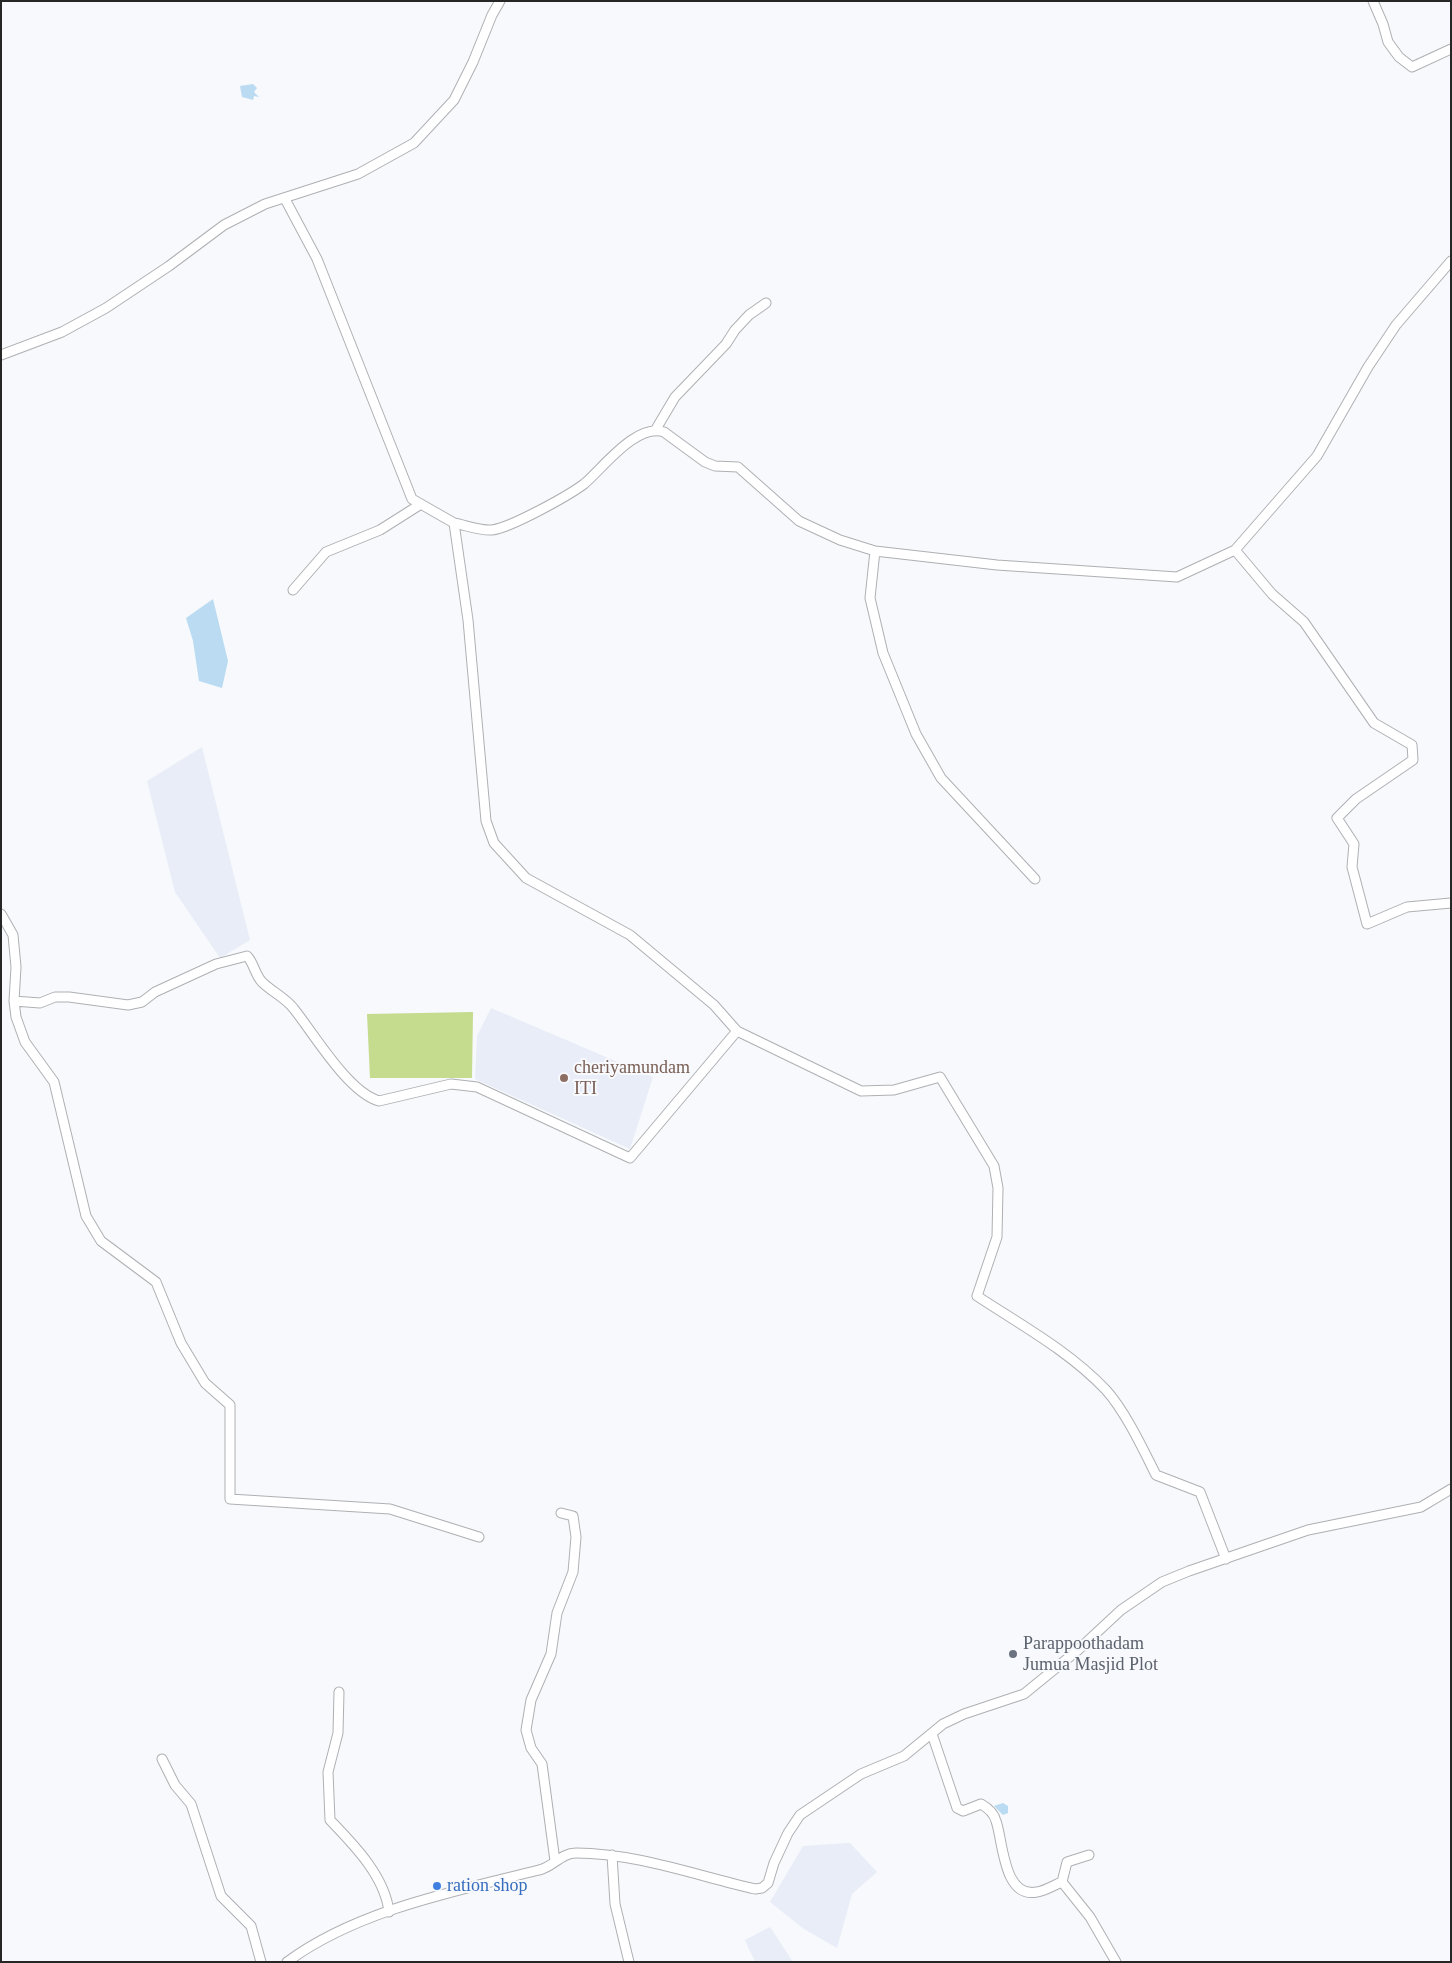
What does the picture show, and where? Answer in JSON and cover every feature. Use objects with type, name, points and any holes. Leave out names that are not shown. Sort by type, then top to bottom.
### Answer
[{"type":"street","points":[[1,355],[62,332],[99,312],[169,266],[224,226],[265,204],[358,174],[414,143],[454,100],[500,1]]},
{"type":"street","points":[[1373,1],[1388,42],[1399,56],[1412,67],[1451,49]]},
{"type":"street","points":[[285,199],[317,260],[412,499],[454,523],[491,530],[520,520],[583,485],[622,448],[641,435],[656,430],[664,432],[714,466],[738,466],[799,521],[840,540],[875,551],[997,565],[1176,577],[1235,550],[1317,456],[1368,367],[1396,325],[1451,261]]},
{"type":"street","points":[[656,430],[676,398],[726,344],[735,330],[766,303]]},
{"type":"street","points":[[293,590],[326,552],[380,530],[421,504]]},
{"type":"street","points":[[454,523],[468,620],[486,821],[494,843],[526,878],[630,935],[714,1005],[737,1031],[861,1091],[894,1090],[940,1077],[994,1166],[998,1188],[997,1237],[977,1296],[1059,1348],[1107,1391],[1135,1435],[1156,1475],[1200,1492],[1226,1559]]},
{"type":"street","points":[[1235,550],[1272,594],[1304,622],[1374,724],[1412,746],[1413,760],[1356,799],[1337,818],[1354,844],[1352,867],[1367,924],[1407,907],[1451,903]]},
{"type":"street","points":[[875,551],[870,598],[883,653],[916,734],[942,778],[1035,879]]},
{"type":"street","points":[[1,914],[13,935],[16,968],[14,1002],[16,1017],[25,1042],[54,1082],[86,1216],[101,1241],[156,1282],[181,1343],[205,1383],[230,1405],[230,1498],[390,1509],[479,1537]]},
{"type":"street","points":[[14,1002],[40,1003],[55,997],[68,997],[128,1005],[142,1002],[155,992],[216,964],[247,956],[261,981],[294,1008],[315,1040],[360,1090],[372,1099],[379,1101],[451,1084],[477,1086],[630,1158],[737,1031]]},
{"type":"street","points":[[287,1962],[311,1944],[350,1925],[502,1878],[542,1870],[565,1854],[612,1855],[755,1890],[762,1888],[768,1883],[774,1863],[788,1833],[800,1815],[861,1774],[904,1756],[943,1724],[964,1714],[1024,1694],[1078,1650],[1121,1610],[1162,1582],[1308,1530],[1421,1507],[1451,1489]]},
{"type":"street","points":[[555,1861],[542,1764],[531,1748],[526,1730],[531,1700],[551,1654],[557,1613],[574,1572],[576,1537],[573,1516],[561,1514]]},
{"type":"street","points":[[339,1692],[338,1733],[328,1772],[330,1820],[347,1838],[382,1886],[389,1912]]},
{"type":"street","points":[[932,1734],[958,1808],[963,1811],[981,1804],[988,1808],[996,1819],[1007,1873],[1021,1889],[1035,1893],[1062,1882]]},
{"type":"street","points":[[162,1759],[174,1785],[191,1804],[220,1896],[251,1926],[261,1962]]},
{"type":"street","points":[[612,1855],[615,1904],[629,1962]]},
{"type":"street","points":[[1062,1882],[1067,1862],[1089,1855]]},
{"type":"street","points":[[1062,1882],[1090,1917],[1116,1962]]},
{"type":"shaded area","points":[[202,747],[250,940],[220,958],[175,892],[147,781]]},
{"type":"shaded area","name":"cheriyamundam ITI","points":[[491,1008],[653,1077],[630,1149],[475,1079],[477,1036]]},
{"type":"shaded area","points":[[850,1843],[877,1872],[852,1894],[837,1948],[804,1929],[770,1902],[803,1846]]},
{"type":"shaded area","points":[[770,1927],[793,1962],[755,1962],[745,1940]]},
{"type":"green space","points":[[473,1012],[472,1078],[370,1078],[367,1014]]},
{"type":"water","points":[[253,84],[257,88],[254,92],[259,97],[254,96],[253,100],[242,97],[240,86]]},
{"type":"water","points":[[213,599],[228,661],[222,688],[199,681],[193,641],[186,618]]},
{"type":"water","points":[[1003,1803],[1008,1806],[1008,1813],[1003,1815],[994,1806]]},
{"type":"place","name":"cheriyamundam ITI","points":[[564,1078]]},
{"type":"place","name":"Parappoothadam Jumua Masjid Plot","points":[[1013,1654]]},
{"type":"place","name":"ration shop","points":[[437,1886]]}]
